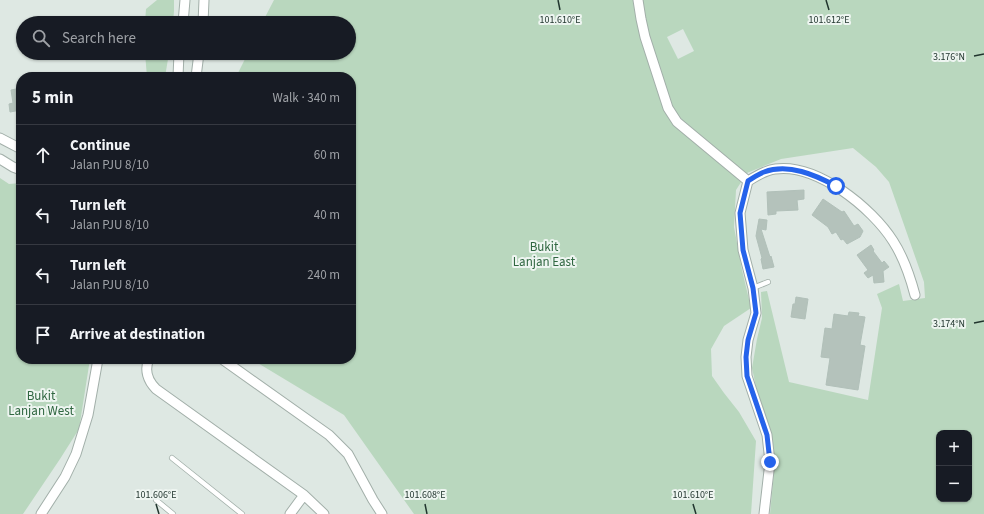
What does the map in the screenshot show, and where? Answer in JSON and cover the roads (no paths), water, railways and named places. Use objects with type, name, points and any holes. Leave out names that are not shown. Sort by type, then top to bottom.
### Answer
[{"type":"street","points":[[184,16],[185,0]]},
{"type":"street","points":[[203,16],[204,0]]},
{"type":"street","points":[[638,0],[645,38],[668,108],[677,122],[748,181]]},
{"type":"street","points":[[178,72],[179,60]]},
{"type":"street","points":[[197,72],[198,60]]},
{"type":"street","points":[[0,138],[16,146]]},
{"type":"street","points":[[0,159],[16,168]]},
{"type":"street","points":[[764,514],[770,462],[767,435],[747,376],[746,357],[748,340],[756,313],[753,288],[743,250],[740,213],[748,181],[763,172],[785,168],[796,169],[836,186],[869,211],[893,240],[909,274],[916,295]]},
{"type":"street","points":[[41,514],[64,477],[76,454],[88,415],[97,364]]},
{"type":"street","points":[[148,364],[147,373],[150,383],[153,386],[304,495],[324,514]]},
{"type":"street","points":[[229,364],[329,435],[348,454],[382,514]]},
{"type":"street","points":[[290,514],[304,495]]},
{"type":"lane","points":[[753,288],[768,282]]},
{"type":"lane","points":[[172,458],[242,514]]},
{"type":"lane","points":[[156,500],[173,514]]},
{"type":"park label","name":"Bukit Lanjan East","points":[[544,254]]},
{"type":"park label","name":"Bukit Lanjan West","points":[[41,402]]}]
